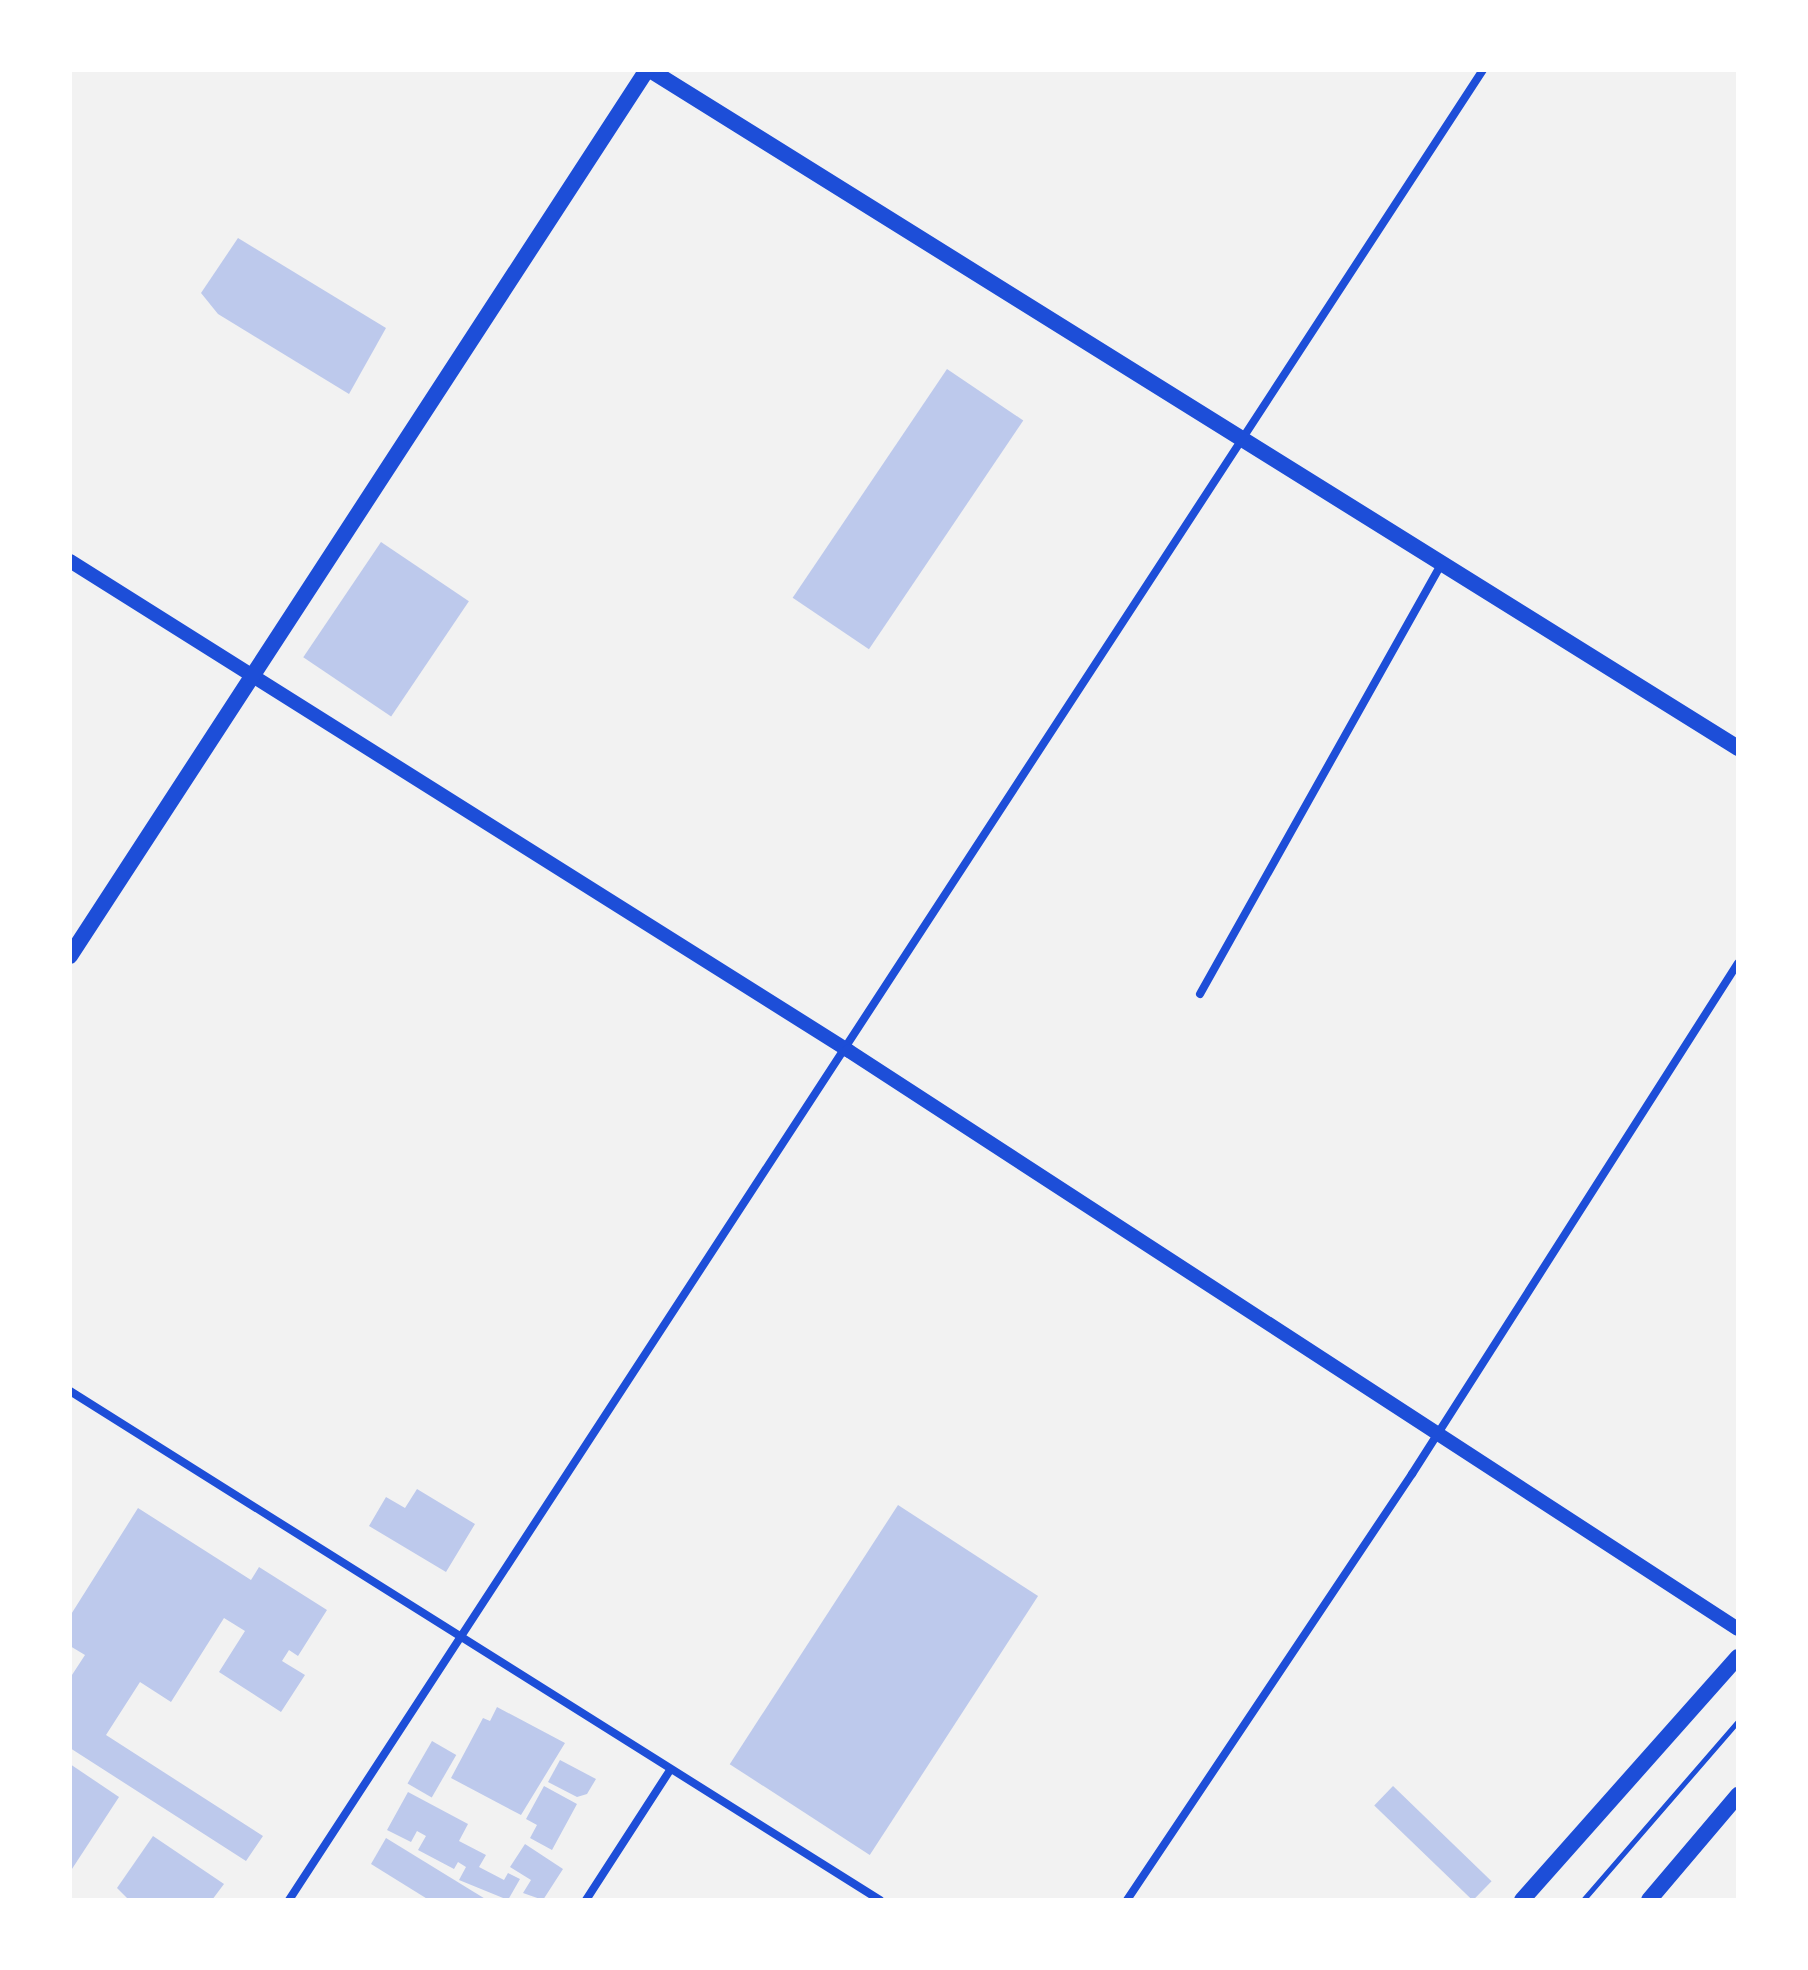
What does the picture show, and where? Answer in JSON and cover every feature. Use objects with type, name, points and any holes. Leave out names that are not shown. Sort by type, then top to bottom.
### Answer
[{"type":"main road","points":[[70,956],[250,675],[648,70],[1738,748]]},
{"type":"main road","points":[[1522,1900],[1738,1657]]},
{"type":"main road","points":[[1649,1900],[1738,1795]]},
{"type":"street","points":[[289,1900],[459,1637],[849,1051],[1483,70]]},
{"type":"street","points":[[70,561],[849,1051],[1436,1437],[1738,1629]]},
{"type":"street","points":[[1200,994],[1441,565]]},
{"type":"street","points":[[1127,1900],[1436,1437],[1738,963]]},
{"type":"street","points":[[70,1391],[880,1900]]},
{"type":"street","points":[[586,1900],[670,1770]]},
{"type":"path","points":[[1583,1900],[1738,1721]]},
{"type":"building","points":[[238,238],[386,328],[349,394],[218,314],[201,293]]},
{"type":"building","points":[[947,369],[1023,420],[869,649],[793,598]]},
{"type":"building","points":[[381,542],[469,601],[391,717],[303,657]]},
{"type":"building","points":[[417,1489],[475,1524],[446,1572],[369,1526],[386,1497],[405,1508]]},
{"type":"building","points":[[898,1505],[1038,1596],[870,1855],[730,1764]]},
{"type":"building","points":[[138,1508],[251,1580],[259,1567],[327,1610],[298,1656],[289,1650],[282,1661],[305,1675],[281,1712],[219,1672],[245,1631],[224,1618],[171,1702],[140,1682],[106,1735],[263,1836],[246,1861],[70,1748],[70,1678],[85,1655],[70,1646],[70,1616]]},
{"type":"building","points":[[497,1707],[565,1743],[521,1815],[451,1778],[483,1718],[490,1721]]},
{"type":"building","points":[[432,1741],[456,1755],[432,1797],[408,1783]]},
{"type":"building","points":[[560,1760],[596,1779],[587,1794],[577,1797],[548,1782]]},
{"type":"building","points":[[70,1764],[119,1797],[70,1872]]},
{"type":"building","points":[[544,1786],[577,1804],[552,1850],[530,1838],[537,1825],[526,1819]]},
{"type":"building","points":[[1393,1786],[1492,1881],[1472,1900],[1374,1805]]},
{"type":"building","points":[[408,1792],[468,1824],[459,1841],[486,1855],[479,1867],[504,1880],[508,1873],[520,1879],[508,1900],[459,1880],[466,1867],[458,1862],[454,1869],[418,1850],[426,1836],[417,1831],[411,1842],[387,1830]]},
{"type":"building","points":[[153,1836],[224,1884],[212,1900],[129,1900],[117,1888]]},
{"type":"building","points":[[386,1838],[487,1900],[429,1900],[371,1864]]},
{"type":"building","points":[[525,1844],[563,1869],[543,1900],[523,1893],[531,1880],[510,1867]]}]
